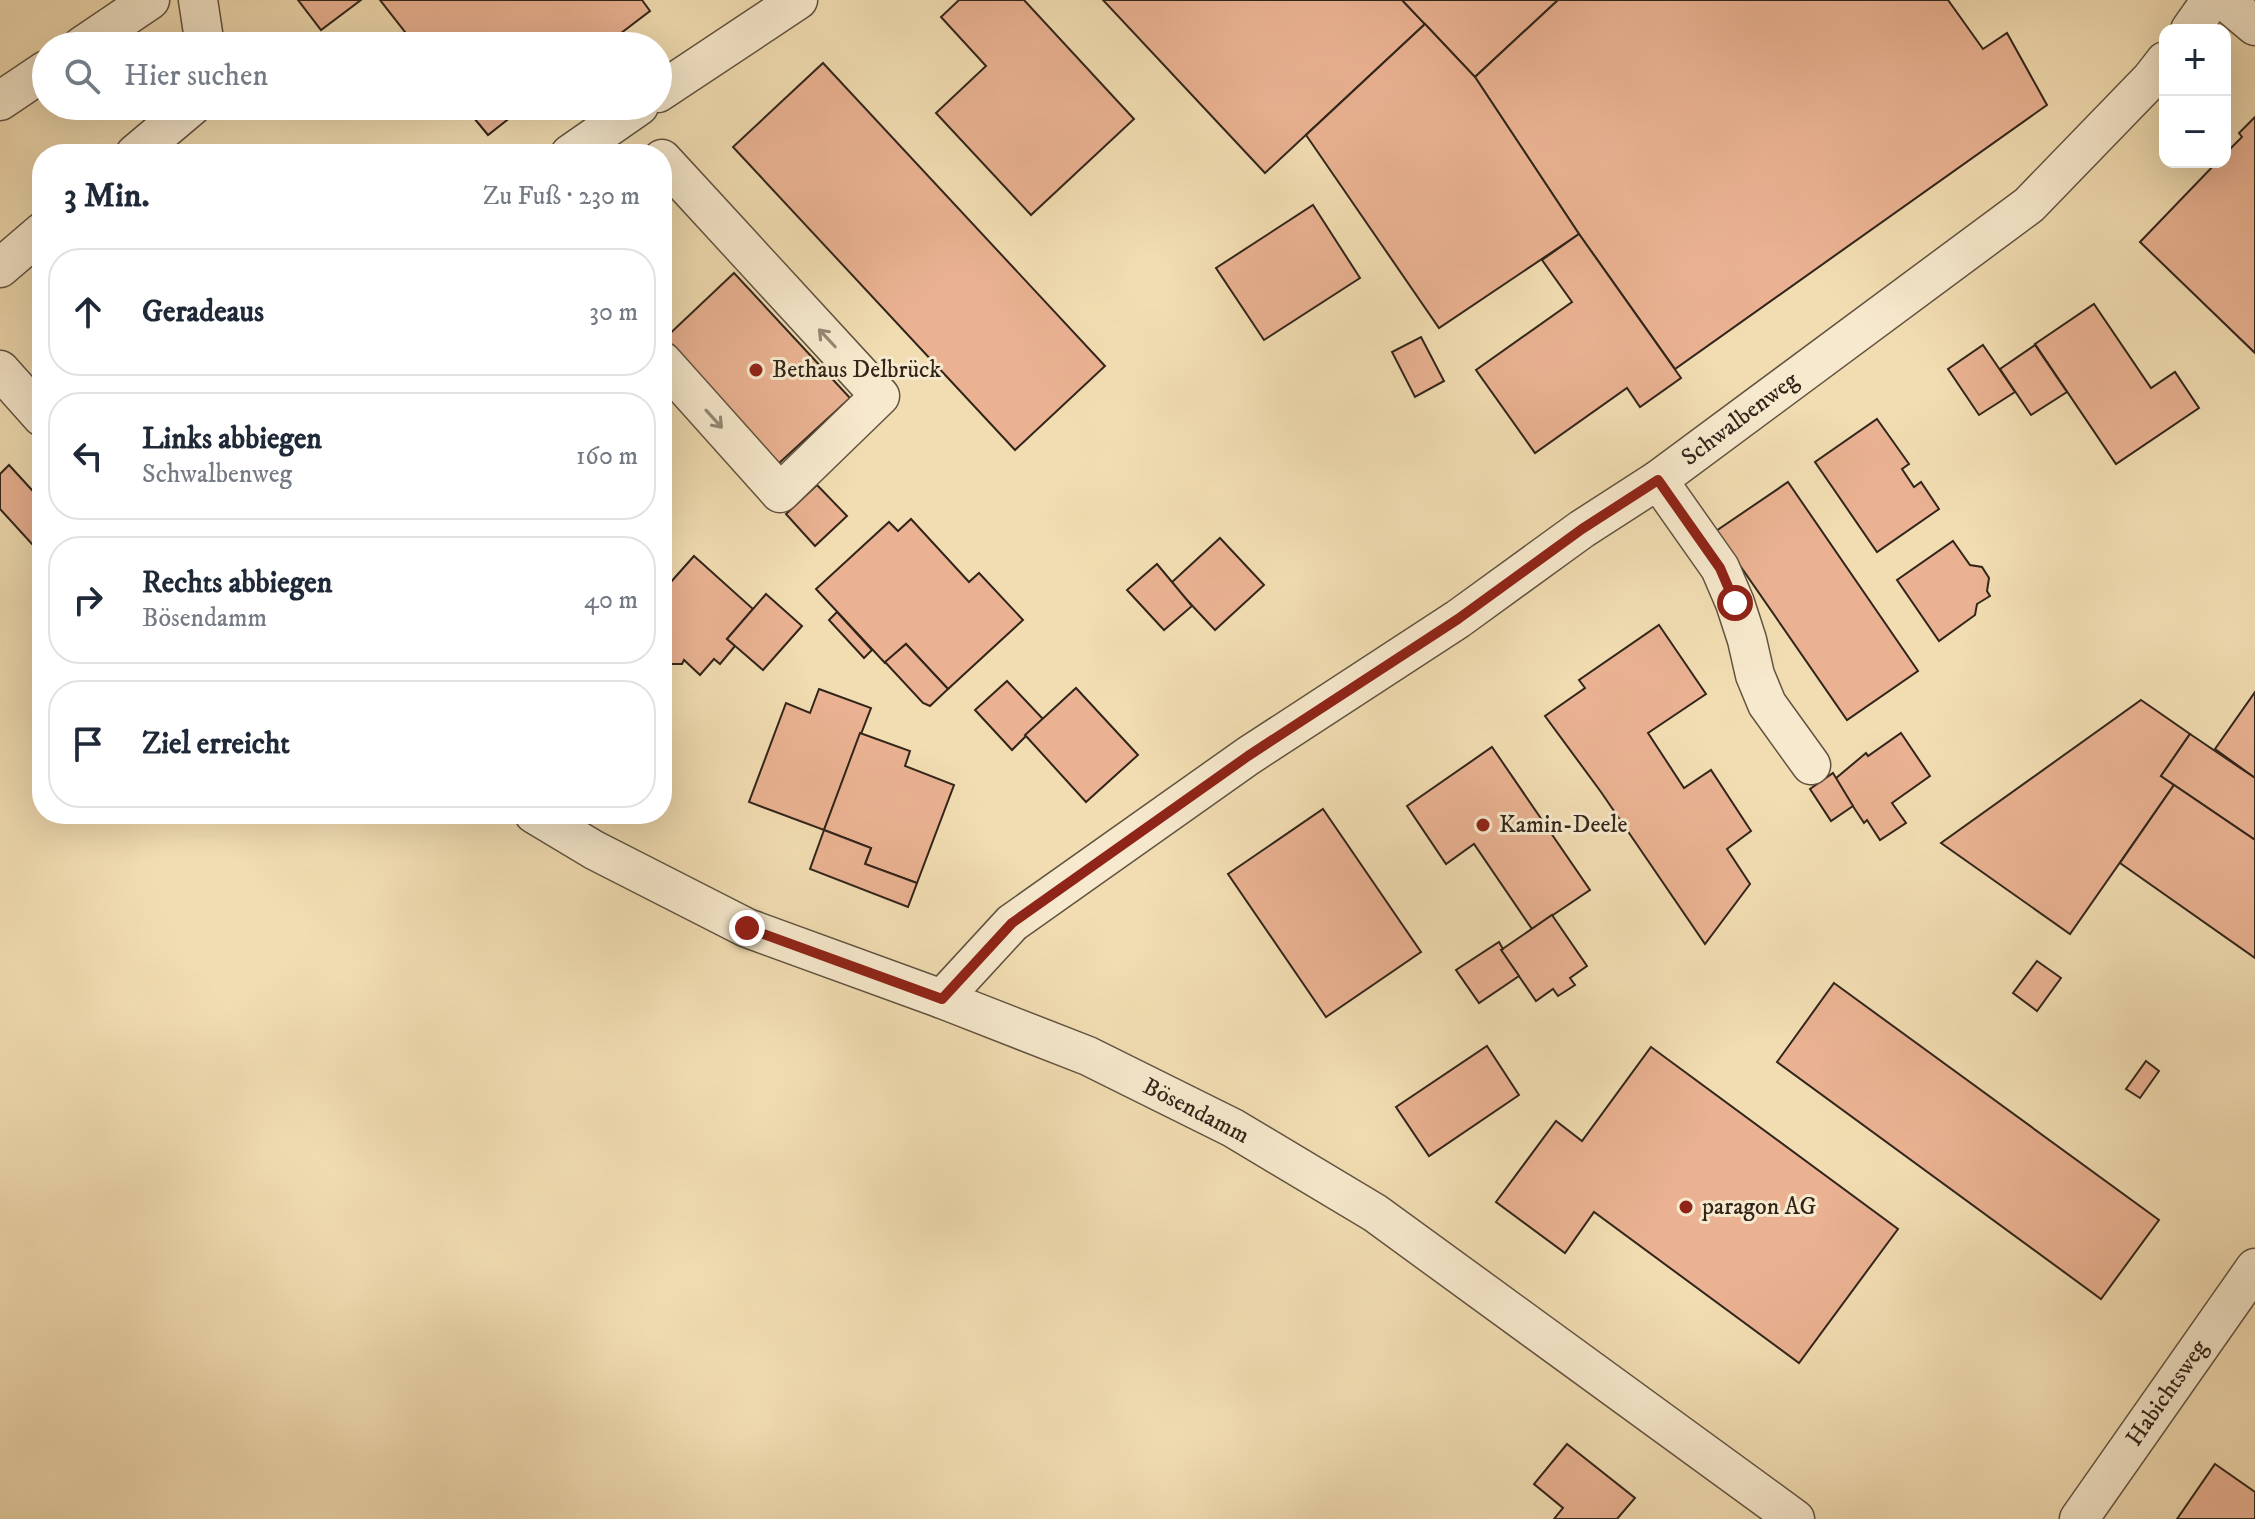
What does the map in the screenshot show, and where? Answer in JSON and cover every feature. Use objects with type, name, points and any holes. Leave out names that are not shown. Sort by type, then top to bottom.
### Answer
[{"type":"street","points":[[103,32],[150,0]]},
{"type":"street","points":[[198,0],[203,32]]},
{"type":"street","points":[[672,84],[798,0]]},
{"type":"street","points":[[2194,24],[2211,0]]},
{"type":"street","points":[[2224,0],[2255,26]]},
{"type":"street","name":"Schwalbenweg","points":[[942,999],[1012,923],[1248,756],[1458,619],[1582,529],[1658,480],[2029,205],[2159,69]]},
{"type":"street","points":[[0,101],[32,79]]},
{"type":"street","points":[[147,144],[175,120]]},
{"type":"street","points":[[584,144],[619,120]]},
{"type":"street","points":[[645,120],[649,144]]},
{"type":"street","points":[[672,170],[880,396],[780,493],[672,372]]},
{"type":"street","points":[[0,268],[32,241]]},
{"type":"street","points":[[0,370],[32,406]]},
{"type":"street","points":[[1658,480],[1720,568],[1735,603],[1755,675],[1767,704],[1811,765]]},
{"type":"street","name":"Bösendamm","points":[[551,824],[594,850],[747,928],[942,999],[1102,1063],[1233,1128],[1375,1213],[1769,1511]]},
{"type":"street","name":"Habichtsweg","points":[[2079,1519],[2255,1268]]},
{"type":"building","points":[[298,0],[361,0],[321,30]]},
{"type":"building","points":[[380,0],[642,0],[650,11],[622,32],[405,32]]},
{"type":"building","points":[[959,0],[1024,0],[1134,119],[1031,215],[936,113],[986,66],[941,17]]},
{"type":"building","points":[[1103,0],[1402,0],[1425,24],[1265,173]]},
{"type":"building","points":[[1402,0],[1558,0],[1475,77]]},
{"type":"building","points":[[1558,0],[1948,0],[1983,49],[2007,33],[2047,105],[1675,369],[1579,234],[1475,77]]},
{"type":"building","points":[[1425,24],[1475,77],[1579,234],[1439,328],[1306,135]]},
{"type":"building","points":[[823,63],[1105,366],[1015,450],[733,147]]},
{"type":"building","points":[[2255,117],[2255,353],[2140,242],[2211,168],[2231,168],[2231,148],[2242,137],[2239,133]]},
{"type":"building","points":[[476,120],[507,120],[488,135]]},
{"type":"building","points":[[1313,205],[1360,278],[1264,340],[1216,268]]},
{"type":"building","points":[[1579,234],[1681,378],[1640,407],[1627,388],[1535,453],[1476,370],[1572,302],[1542,260]]},
{"type":"building","name":"Bethaus Delbrück","points":[[734,273],[850,398],[777,465],[672,352],[672,332]]},
{"type":"building","points":[[2094,304],[2151,388],[2175,372],[2199,408],[2116,464],[2035,344]]},
{"type":"building","points":[[1421,337],[1444,381],[1415,397],[1392,352]]},
{"type":"building","points":[[1983,345],[2015,392],[1979,415],[1948,369]]},
{"type":"building","points":[[2035,345],[2067,392],[2031,415],[2000,369]]},
{"type":"building","points":[[1877,419],[1909,464],[1902,469],[1914,487],[1921,482],[1939,509],[1877,552],[1815,462]]},
{"type":"building","points":[[9,465],[32,490],[32,544],[0,509],[0,474]]},
{"type":"building","points":[[1788,482],[1918,671],[1847,720],[1716,531]]},
{"type":"building","points":[[817,485],[847,516],[815,546],[786,514]]},
{"type":"building","points":[[911,519],[969,582],[979,573],[1023,620],[948,689],[906,644],[885,663],[816,589],[889,522],[898,531]]},
{"type":"building","points":[[1220,538],[1264,585],[1215,630],[1171,583]]},
{"type":"building","points":[[1953,541],[1970,565],[1982,567],[1989,578],[1987,591],[1990,596],[1977,604],[1975,615],[1939,641],[1897,580]]},
{"type":"building","points":[[694,556],[753,609],[727,639],[735,646],[720,664],[714,659],[700,675],[684,660],[682,664],[672,664],[672,581]]},
{"type":"building","points":[[1157,564],[1192,606],[1164,630],[1127,590]]},
{"type":"building","points":[[766,594],[802,626],[763,670],[727,639]]},
{"type":"building","points":[[837,612],[872,650],[864,658],[829,620]]},
{"type":"building","points":[[1659,625],[1706,694],[1648,733],[1684,788],[1711,770],[1751,831],[1727,849],[1750,884],[1705,944],[1545,716],[1585,688],[1579,680]]},
{"type":"building","points":[[906,644],[948,689],[930,706],[923,703],[885,662]]},
{"type":"building","points":[[1007,681],[1043,719],[1012,750],[975,710]]},
{"type":"building","points":[[1076,688],[1138,755],[1086,802],[1025,735]]},
{"type":"building","points":[[819,689],[871,708],[824,830],[749,802],[786,703],[810,713]]},
{"type":"building","points":[[2255,692],[2255,778],[2215,749]]},
{"type":"building","points":[[2141,700],[2190,734],[2161,776],[2174,785],[2070,934],[1941,843]]},
{"type":"building","points":[[860,733],[910,751],[905,766],[954,785],[917,883],[865,864],[871,848],[824,830]]},
{"type":"building","points":[[1901,733],[1930,776],[1892,803],[1906,823],[1880,840],[1867,820],[1864,823],[1835,779],[1866,753],[1868,756]]},
{"type":"building","points":[[2190,734],[2255,778],[2255,840],[2161,776]]},
{"type":"building","name":"Kamin-Deele","points":[[1492,747],[1590,890],[1532,929],[1474,844],[1446,864],[1407,806]]},
{"type":"building","points":[[1833,773],[1853,806],[1831,821],[1810,789]]},
{"type":"building","points":[[2174,785],[2255,840],[2255,958],[2120,863]]},
{"type":"building","points":[[1323,809],[1421,952],[1326,1017],[1228,874]]},
{"type":"building","points":[[824,830],[871,848],[865,864],[917,883],[908,907],[810,869]]},
{"type":"building","points":[[1552,915],[1587,966],[1570,978],[1575,985],[1558,996],[1553,989],[1536,1001],[1501,950]]},
{"type":"building","points":[[1499,942],[1519,976],[1479,1003],[1456,970]]},
{"type":"building","points":[[2037,961],[2061,978],[2037,1011],[2013,993]]},
{"type":"building","points":[[1834,983],[2159,1220],[2101,1299],[1777,1062]]},
{"type":"building","points":[[1487,1046],[1519,1095],[1429,1156],[1396,1107]]},
{"type":"building","name":"paragon AG","points":[[1651,1047],[1898,1229],[1799,1363],[1594,1212],[1565,1253],[1496,1202],[1556,1121],[1582,1141]]},
{"type":"building","points":[[2146,1061],[2159,1071],[2140,1098],[2126,1089]]},
{"type":"building","points":[[1567,1444],[1635,1498],[1617,1519],[1554,1519],[1563,1508],[1534,1484]]},
{"type":"building","points":[[2215,1464],[2255,1492],[2255,1519],[2177,1519]]},
{"type":"place","name":"Bethaus Delbrück","points":[[756,370]]},
{"type":"place","name":"Kamin-Deele","points":[[1483,825]]},
{"type":"place","name":"paragon AG","points":[[1686,1207]]},
{"type":"route","points":[[747,928],[942,999],[1012,923],[1248,756],[1458,619],[1582,529],[1658,480],[1720,568],[1735,603]]}]
